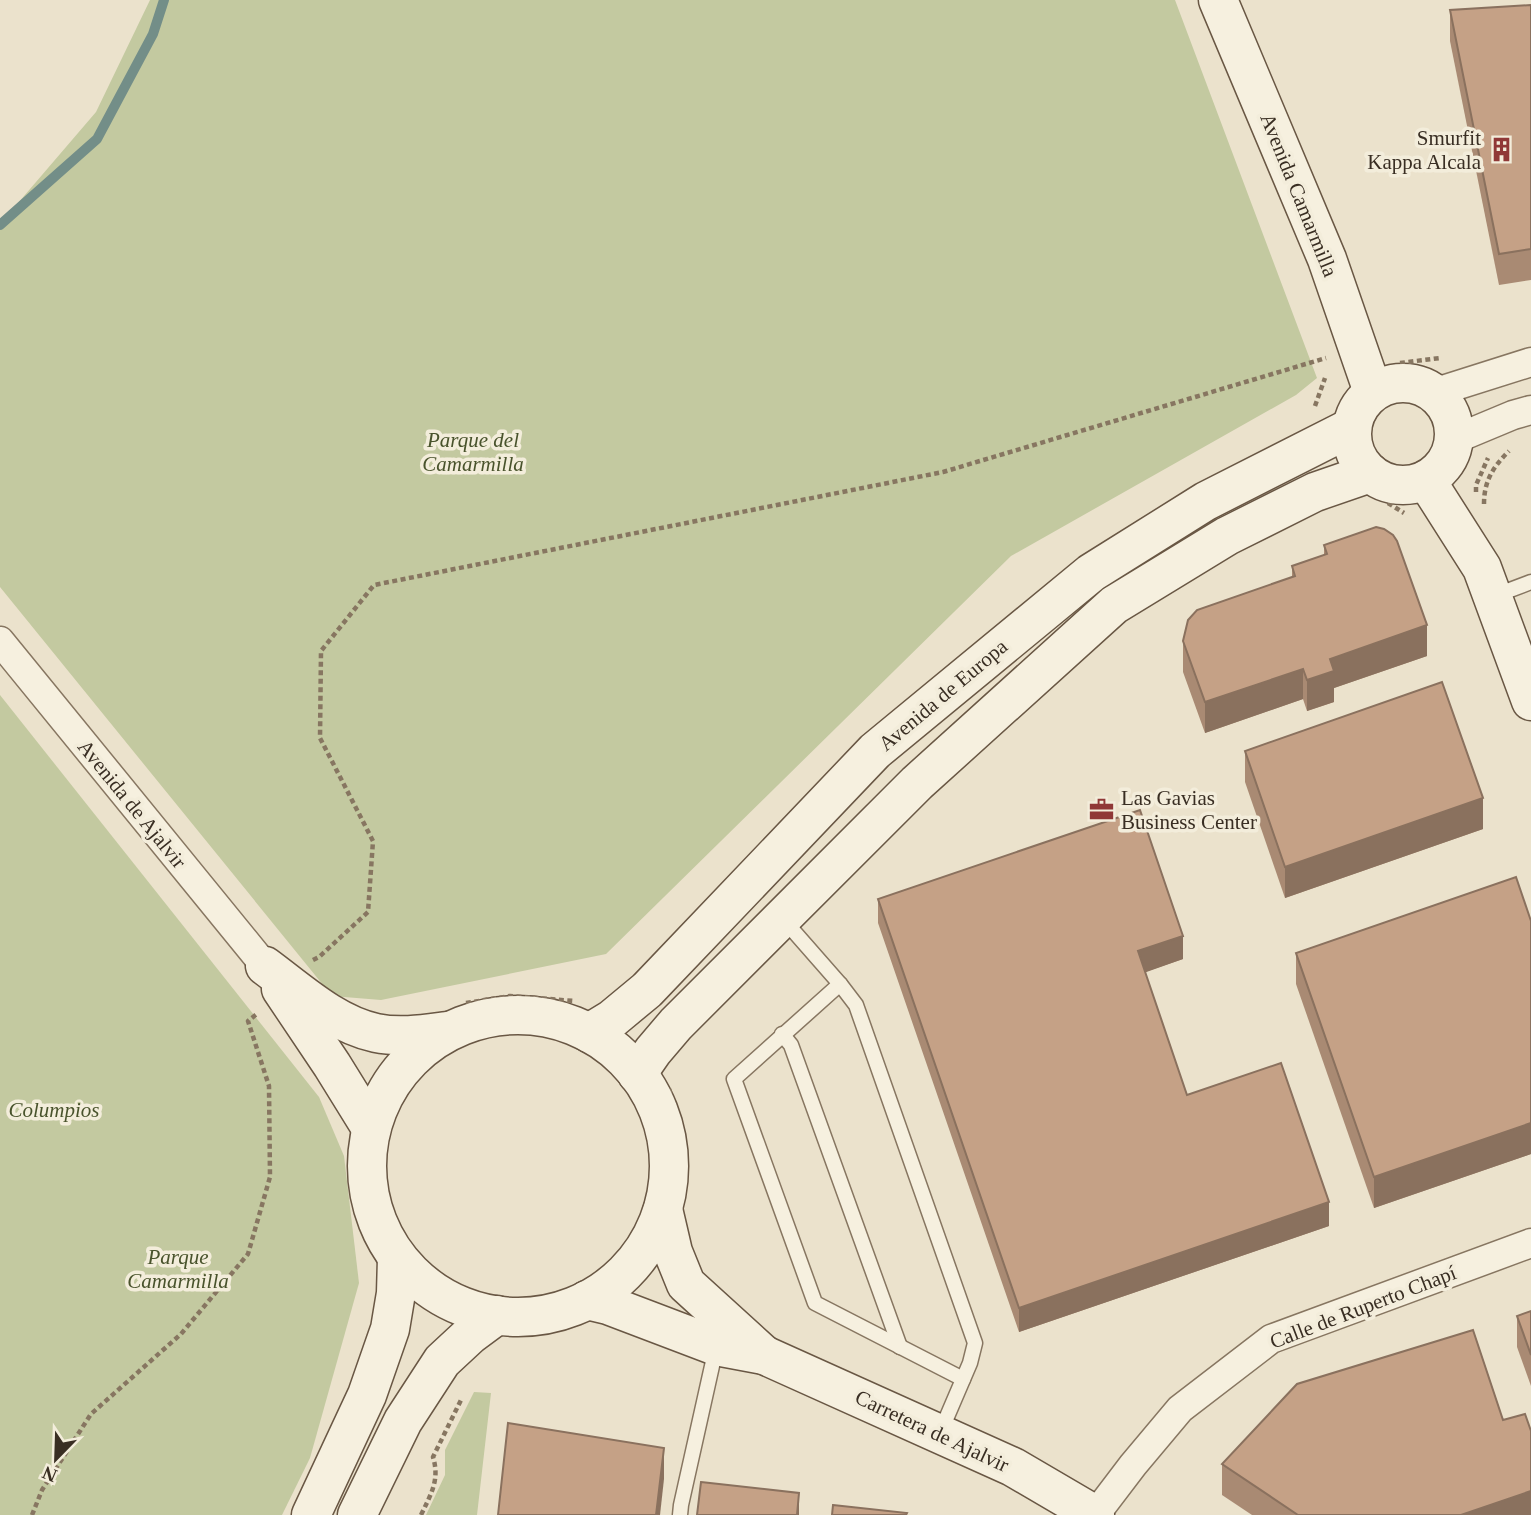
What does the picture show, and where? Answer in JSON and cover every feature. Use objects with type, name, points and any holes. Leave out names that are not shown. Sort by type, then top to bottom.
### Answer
[{"type":"street","name":"Avenida Camarmilla","points":[[1218,0],[1327,259],[1373,392]]},
{"type":"street","points":[[1433,393],[1531,362]]},
{"type":"street","points":[[1403,383],[1419,386],[1433,393],[1443,402],[1453,427],[1449,456],[1439,470],[1426,480],[1396,485],[1370,473],[1359,460],[1353,444],[1352,427],[1363,402],[1373,392],[1387,385],[1403,383]]},
{"type":"street","points":[[1453,440],[1531,410]]},
{"type":"street","name":"Avenida de Europa","points":[[589,1033],[612,1019],[647,989],[875,751],[1091,573],[1206,501],[1352,427]]},
{"type":"street","points":[[637,1074],[676,1024],[917,783],[1114,605],[1227,536],[1315,492],[1370,473]]},
{"type":"street","points":[[1426,480],[1470,516],[1482,568],[1531,701]]},
{"type":"street","name":"Avenida de Ajalvir","points":[[0,641],[274,979],[371,1128]]},
{"type":"street","name":"Avenida de Ajalvir","points":[[274,979],[335,1017],[376,1033],[405,1036],[449,1031]]},
{"type":"street","points":[[534,1016],[562,1022],[589,1033],[615,1051],[637,1074],[660,1115],[668,1155],[668,1182],[663,1209],[646,1246],[635,1262],[604,1290],[565,1309],[519,1317],[497,1315],[459,1305],[425,1285],[397,1258],[376,1218],[366,1174],[371,1128],[377,1108],[387,1089],[414,1055],[449,1031],[476,1020],[534,1016]]},
{"type":"street","name":"Carretera de Ajalvir","points":[[663,1209],[673,1252],[686,1284],[764,1355]]},
{"type":"street","name":"Calle de Ruperto Chapí","points":[[1095,1515],[1180,1409],[1271,1339],[1531,1243]]},
{"type":"street","points":[[311,1515],[367,1395],[390,1329],[396,1293],[397,1258]]},
{"type":"street","name":"Carretera de Ajalvir","points":[[587,1300],[608,1305],[716,1346],[764,1355],[1013,1467],[1095,1515]]},
{"type":"street","points":[[357,1515],[403,1421],[442,1362],[470,1335],[497,1315]]},
{"type":"lane","points":[[1492,597],[1531,582]]},
{"type":"lane","points":[[782,918],[856,1006],[975,1343],[970,1363],[939,1434]]},
{"type":"lane","points":[[840,984],[734,1079],[815,1303],[963,1379]]},
{"type":"lane","points":[[782,1034],[791,1045],[900,1347]]},
{"type":"lane","points":[[680,1515],[716,1346]]},
{"type":"path","points":[[32,1515],[42,1490],[91,1414],[181,1334],[248,1254],[270,1177],[269,1086],[248,1021],[274,979],[319,957],[368,912],[373,841],[320,738],[321,650],[374,585],[943,472],[1357,349]]},
{"type":"path","points":[[1314,406],[1325,378]]},
{"type":"path","points":[[1470,516],[1484,504],[1488,477],[1511,449]]},
{"type":"path","points":[[1470,516],[1478,505],[1476,485],[1491,453]]},
{"type":"green space","name":"Parque del Camarmilla","points":[[150,0],[1175,0],[1317,378],[1296,395],[1011,556],[606,954],[381,1000],[332,996],[0,587],[0,224],[96,112]]},
{"type":"green space","name":"Parque Camarmilla","points":[[0,695],[319,1097],[344,1156],[359,1283],[310,1458],[282,1515],[0,1515]]},
{"type":"green space","points":[[474,1392],[491,1393],[477,1515],[426,1515],[445,1475],[445,1450]]},
{"type":"building","name":"Smurfit Kappa Alcala","points":[[1531,5],[1531,249],[1499,254],[1450,10]]},
{"type":"building","points":[[1376,527],[1393,535],[1397,541],[1427,625],[1330,659],[1334,671],[1307,680],[1303,669],[1205,702],[1183,641],[1188,620],[1197,610],[1295,576],[1292,566],[1327,554],[1324,545]]},
{"type":"building","points":[[1442,682],[1483,798],[1285,867],[1245,751]]},
{"type":"building","points":[[1140,810],[1183,936],[1138,951],[1187,1095],[1281,1063],[1329,1202],[1019,1308],[878,899]]},
{"type":"building","points":[[1516,877],[1531,921],[1531,1123],[1374,1177],[1296,953]]},
{"type":"building","points":[[1531,1311],[1531,1355],[1517,1316]]},
{"type":"building","points":[[1473,1330],[1503,1420],[1525,1414],[1531,1431],[1531,1491],[1461,1515],[1298,1515],[1222,1464],[1297,1384]]},
{"type":"building","points":[[508,1423],[664,1448],[656,1515],[498,1515]]},
{"type":"building","points":[[701,1482],[799,1493],[797,1515],[697,1515]]},
{"type":"building","points":[[833,1505],[907,1513],[832,1515]]},
{"type":"waterway","points":[[0,225],[97,139],[153,34],[164,0]]},
{"type":"place","name":"Smurfit Kappa Alcala","points":[[1501,150]]},
{"type":"place","name":"Las Gavias Business Center","points":[[1101,810]]},
{"type":"park label","name":"Columpios","points":[[54,1110]]}]
